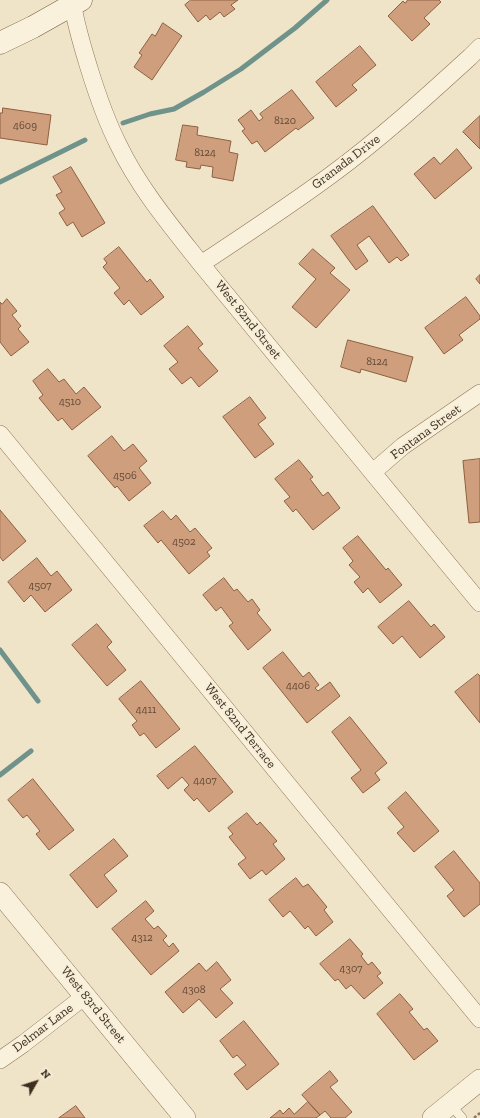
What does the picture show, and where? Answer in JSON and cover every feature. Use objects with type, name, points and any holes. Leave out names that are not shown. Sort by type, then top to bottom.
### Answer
[{"type":"main road","points":[[0,43],[33,27],[75,2]]},
{"type":"street","name":"West 82nd Street","points":[[75,2],[77,28],[101,107],[118,145],[146,192],[165,219],[201,264],[480,603]]},
{"type":"street","name":"Granada Drive","points":[[201,264],[280,212],[338,170],[389,129],[480,47]]},
{"type":"street","name":"Fontana Street","points":[[373,472],[403,446],[480,393]]},
{"type":"street","name":"West 82nd Terrace","points":[[0,434],[480,1019]]},
{"type":"street","name":"West 83rd Street","points":[[0,893],[186,1118]]},
{"type":"street","name":"Delmar Lane","points":[[0,1060],[24,1044],[85,996]]},
{"type":"street","points":[[433,1118],[456,1111],[480,1080]]},
{"type":"path","points":[[473,1118],[480,1113]]},
{"type":"building","points":[[191,0],[238,0],[231,5],[235,9],[224,17],[220,12],[210,20],[206,15],[198,22],[185,5]]},
{"type":"building","points":[[408,0],[439,0],[441,2],[424,18],[430,24],[412,41],[388,16],[403,1],[405,3]]},
{"type":"building","points":[[163,23],[182,36],[152,80],[134,67],[142,55],[139,53],[152,34],[155,36]]},
{"type":"building","points":[[360,46],[376,65],[352,85],[357,90],[336,107],[316,82]]},
{"type":"building","points":[[292,90],[314,118],[298,130],[296,128],[265,152],[257,141],[252,144],[242,131],[245,129],[238,120],[251,110],[259,121],[263,118],[260,114]]},
{"type":"building","points":[[3,108],[51,115],[47,145],[0,138],[0,113],[2,113]]},
{"type":"building","points":[[480,116],[480,149],[463,132]]},
{"type":"building","points":[[183,125],[198,127],[197,135],[231,141],[229,152],[238,154],[233,181],[212,177],[213,167],[201,165],[200,169],[186,167],[187,162],[176,160]]},
{"type":"building","points":[[457,149],[472,168],[435,199],[414,174],[434,157],[440,164]]},
{"type":"building","points":[[71,167],[105,223],[82,237],[73,222],[67,226],[59,213],[65,209],[56,195],[62,192],[53,177]]},
{"type":"building","points":[[373,206],[409,255],[401,261],[397,257],[389,263],[369,236],[357,245],[368,261],[356,270],[331,236]]},
{"type":"building","points":[[119,247],[147,282],[150,279],[164,297],[141,315],[129,300],[124,305],[114,293],[120,288],[103,267],[107,263],[104,259]]},
{"type":"building","points":[[313,249],[335,268],[330,273],[350,290],[316,328],[292,307],[316,279],[299,264]]},
{"type":"building","points":[[480,275],[480,284],[476,279]]},
{"type":"building","points":[[466,297],[480,316],[480,319],[459,335],[463,340],[444,354],[425,328]]},
{"type":"building","points":[[7,299],[17,311],[12,315],[21,326],[18,329],[29,342],[11,356],[0,342],[0,302],[2,304]]},
{"type":"building","points":[[188,326],[203,344],[198,348],[218,371],[199,387],[191,377],[182,384],[169,369],[178,362],[164,346]]},
{"type":"building","points":[[348,340],[413,357],[406,382],[361,369],[360,373],[341,367]]},
{"type":"building","points":[[48,369],[59,382],[64,379],[76,394],[84,387],[101,407],[72,430],[62,418],[58,421],[39,398],[43,395],[33,381]]},
{"type":"building","points":[[250,397],[266,418],[258,424],[274,444],[255,458],[223,417]]},
{"type":"building","points":[[112,436],[124,451],[133,444],[147,461],[139,468],[151,483],[129,501],[117,486],[115,488],[88,456]]},
{"type":"building","points":[[480,459],[480,522],[469,523],[463,461]]},
{"type":"building","points":[[299,460],[313,477],[310,479],[323,496],[328,492],[340,508],[313,530],[296,509],[293,512],[284,501],[290,497],[275,479]]},
{"type":"building","points":[[0,510],[26,541],[3,561],[0,557]]},
{"type":"building","points":[[163,511],[171,520],[176,515],[190,532],[195,528],[212,548],[207,552],[210,556],[189,574],[161,540],[158,543],[144,526]]},
{"type":"building","points":[[358,536],[386,570],[388,568],[402,585],[380,603],[368,588],[363,593],[354,582],[360,577],[349,565],[353,561],[343,548]]},
{"type":"building","points":[[37,558],[51,576],[57,571],[72,590],[45,612],[31,595],[24,602],[8,582]]},
{"type":"building","points":[[224,578],[234,591],[237,589],[248,602],[252,599],[260,610],[257,613],[271,630],[248,650],[229,626],[233,623],[221,607],[216,611],[203,595]]},
{"type":"building","points":[[409,601],[431,627],[434,624],[445,637],[420,658],[402,636],[393,644],[378,627]]},
{"type":"building","points":[[97,624],[112,642],[107,647],[126,670],[107,686],[72,645]]},
{"type":"building","points":[[283,652],[303,677],[309,672],[319,685],[315,688],[318,691],[330,682],[340,696],[307,723],[263,668]]},
{"type":"building","points":[[478,674],[480,676],[480,723],[455,692]]},
{"type":"building","points":[[141,681],[180,729],[156,748],[144,733],[140,736],[132,725],[137,721],[119,699]]},
{"type":"building","points":[[350,717],[387,763],[375,773],[380,780],[363,793],[351,778],[361,770],[332,732]]},
{"type":"building","points":[[195,746],[233,792],[209,812],[197,798],[194,801],[184,790],[189,785],[182,777],[168,789],[157,776]]},
{"type":"building","points":[[33,779],[74,830],[49,850],[36,834],[40,831],[27,815],[23,818],[8,800]]},
{"type":"building","points":[[406,792],[439,831],[414,852],[397,833],[404,827],[388,808]]},
{"type":"building","points":[[247,813],[257,825],[260,822],[277,841],[273,844],[285,859],[266,875],[262,870],[250,879],[238,864],[246,858],[229,837],[233,834],[228,828]]},
{"type":"building","points":[[114,839],[128,856],[104,875],[117,891],[97,908],[70,875]]},
{"type":"building","points":[[454,851],[480,883],[480,904],[464,917],[447,896],[454,890],[435,867]]},
{"type":"building","points":[[296,878],[303,887],[308,884],[327,907],[324,910],[333,922],[316,936],[308,926],[305,929],[290,911],[283,917],[269,900]]},
{"type":"building","points":[[146,901],[154,911],[145,919],[154,929],[158,926],[167,936],[163,940],[169,947],[173,943],[179,951],[151,975],[112,929]]},
{"type":"building","points":[[350,939],[363,954],[361,956],[368,965],[372,962],[381,973],[377,976],[383,983],[364,999],[351,985],[346,989],[338,979],[335,981],[320,964]]},
{"type":"building","points":[[217,962],[231,980],[220,989],[233,1003],[216,1018],[199,999],[183,1013],[165,992],[199,963],[206,971]]},
{"type":"building","points":[[400,994],[413,1009],[409,1012],[424,1030],[427,1028],[438,1041],[414,1060],[377,1014]]},
{"type":"building","points":[[244,1021],[279,1064],[247,1090],[234,1074],[246,1065],[237,1055],[233,1058],[220,1041]]},
{"type":"building","points":[[330,1071],[338,1081],[330,1087],[352,1112],[345,1118],[331,1118],[325,1111],[320,1115],[302,1095]]},
{"type":"building","points":[[308,1102],[320,1115],[316,1118],[270,1118],[280,1110],[283,1114],[289,1108],[294,1114]]},
{"type":"building","points":[[76,1106],[85,1118],[59,1118]]},
{"type":"waterway","points":[[123,123],[150,114],[174,109],[204,92],[241,69],[295,28],[327,0]]},
{"type":"waterway","points":[[0,182],[85,140]]},
{"type":"waterway","points":[[0,650],[38,701]]},
{"type":"waterway","points":[[0,775],[31,751]]}]
